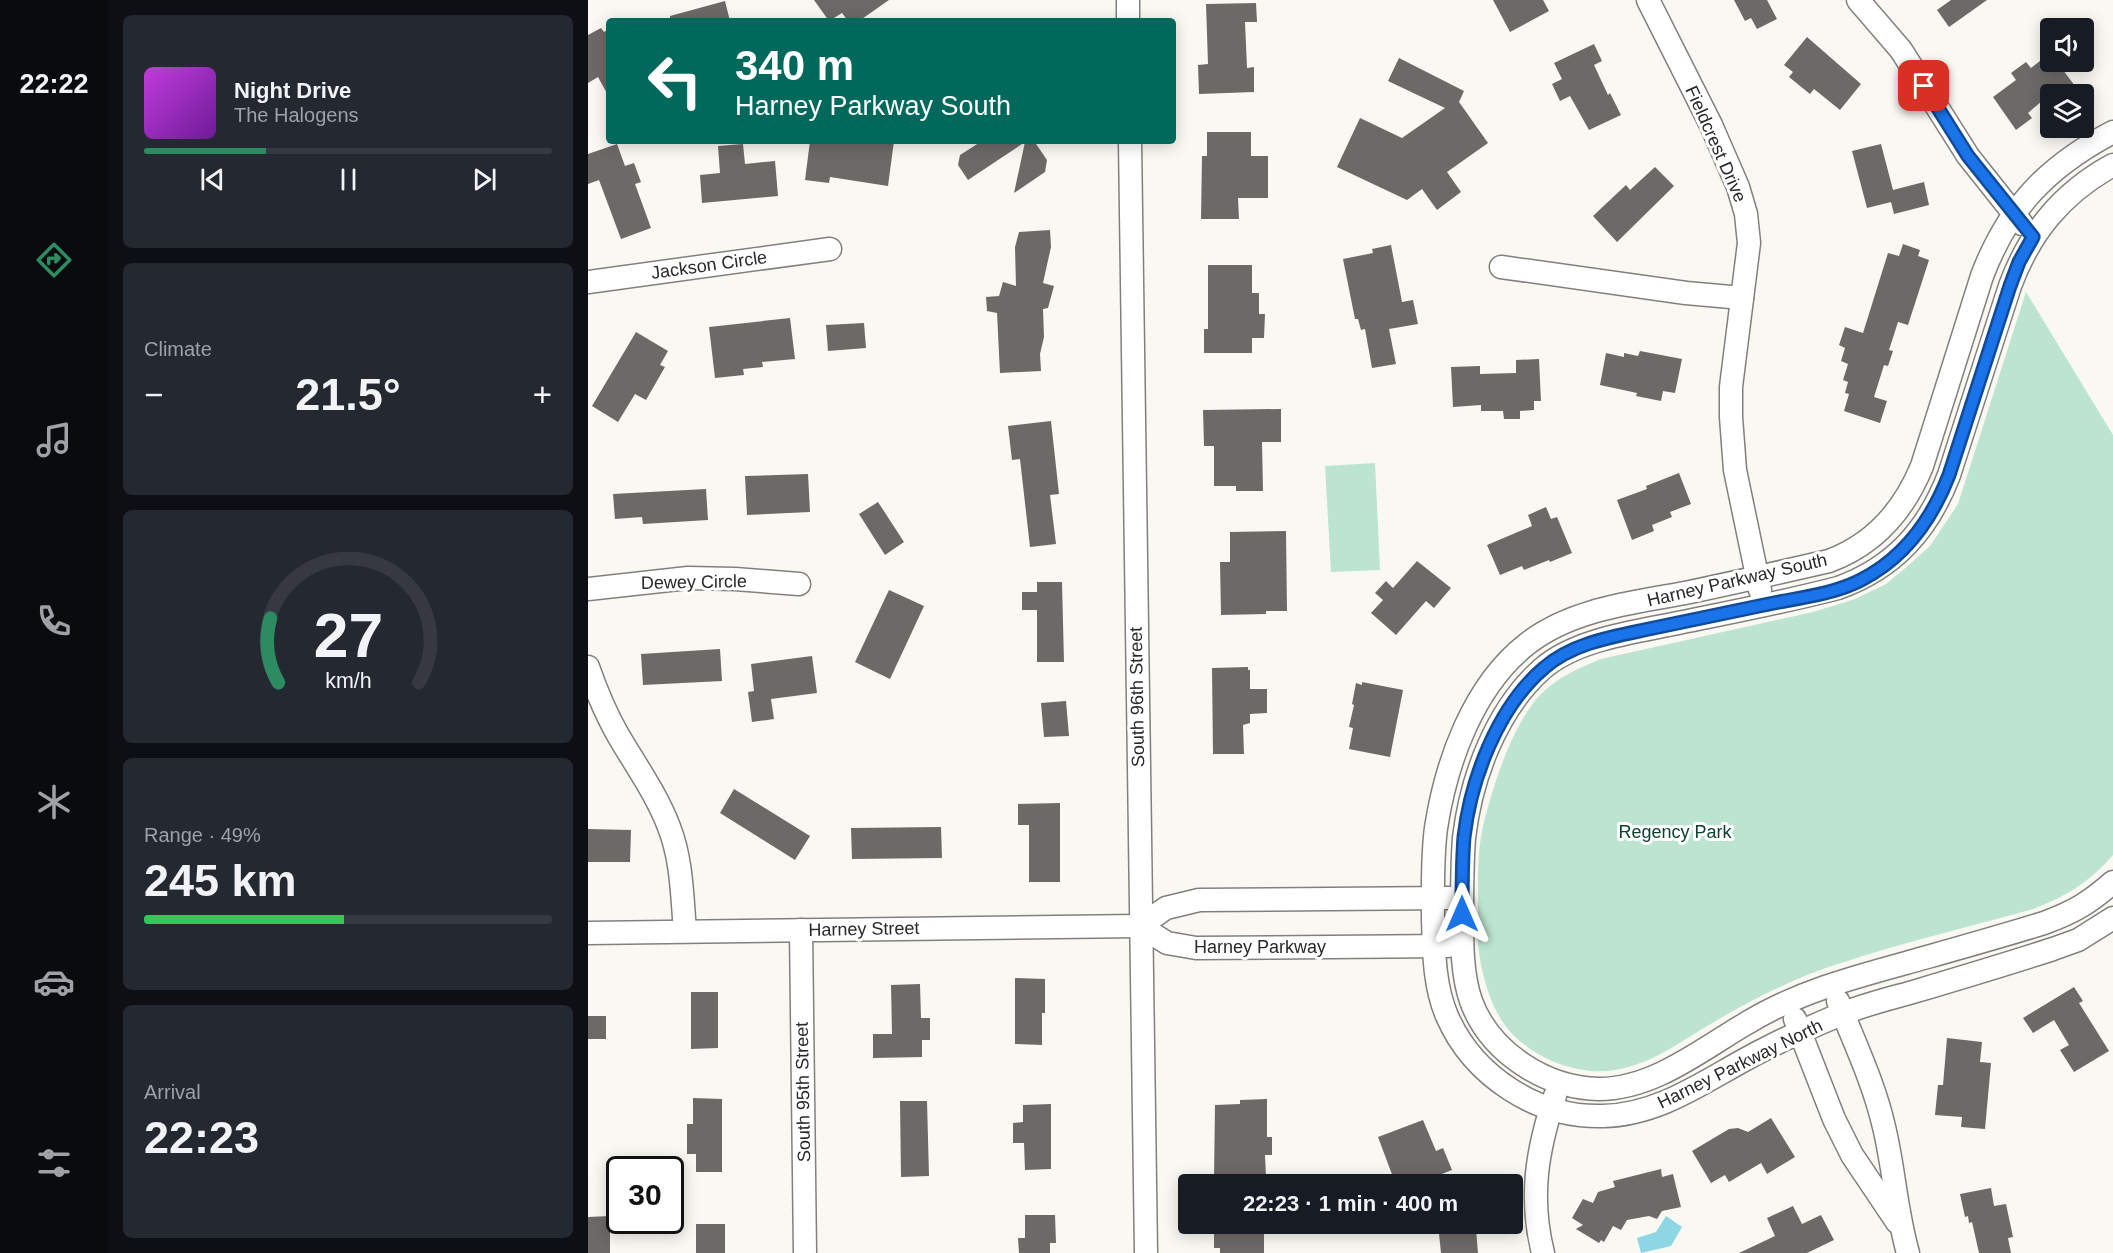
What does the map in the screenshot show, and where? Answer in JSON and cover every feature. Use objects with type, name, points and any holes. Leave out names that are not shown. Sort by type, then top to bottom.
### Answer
[{"type":"street","points":[[1128,0],[1128,18]]},
{"type":"street","name":"Fieldcrest Drive","points":[[1648,0],[1711,125],[1738,187],[1746,214],[1749,243],[1731,387],[1731,417],[1735,470],[1764,605]]},
{"type":"street","points":[[1858,0],[1901,50],[1968,156],[2033,237]]},
{"type":"street","name":"Harney Parkway South","points":[[1433,898],[1436,832],[1447,777],[1479,700],[1499,672],[1526,645],[1557,625],[1605,609],[1829,561],[1847,554],[1878,532],[1904,503],[1913,488],[1989,259],[2014,214],[2020,204],[2038,186],[2063,165],[2088,145],[2113,132]]},
{"type":"street","name":"South 96th Street","points":[[1130,144],[1146,1253]]},
{"type":"street","name":"Harney Parkway South","points":[[1462,946],[1465,835],[1475,785],[1504,715],[1522,690],[1544,667],[1569,651],[1613,637],[1821,593],[1860,580],[1897,554],[1928,520],[1939,501],[2019,262],[2043,222],[2058,207],[2113,165]]},
{"type":"street","name":"Jackson Circle","points":[[588,282],[830,249]]},
{"type":"street","points":[[1501,267],[1674,292],[1742,298]]},
{"type":"street","name":"Dewey Circle","points":[[588,589],[688,578],[800,584]]},
{"type":"street","points":[[588,667],[617,734],[656,795],[670,829],[681,874],[685,931]]},
{"type":"street","name":"Harney Parkway North","points":[[1462,946],[1466,981],[1472,1003],[1482,1025],[1519,1062],[1536,1073],[1559,1083],[1601,1089],[1622,1087],[1668,1071],[1751,1020],[1788,1001],[1831,984],[2044,923],[2090,902],[2113,882]]},
{"type":"street","name":"Harney Parkway North","points":[[1433,898],[1438,985],[1446,1013],[1459,1040],[1502,1084],[1523,1097],[1550,1110],[1601,1116],[1626,1114],[1653,1107],[1681,1095],[1762,1050],[1843,1013],[2053,949],[2110,927],[2090,902]]},
{"type":"street","points":[[1140,926],[1166,908],[1199,900],[1462,898]]},
{"type":"street","name":"Harney Street","points":[[588,933],[1140,926]]},
{"type":"street","name":"Harney Parkway","points":[[1140,926],[1167,943],[1196,948],[1462,946]]},
{"type":"street","name":"South 95th Street","points":[[801,930],[805,1253]]},
{"type":"street","points":[[1831,984],[1884,1126],[1900,1225],[1908,1253]]},
{"type":"street","points":[[1788,1001],[1834,1119],[1852,1155],[1900,1225]]},
{"type":"street","points":[[1543,1253],[1536,1223],[1534,1194],[1536,1171],[1550,1110],[1559,1083]]},
{"type":"green space","name":"Regency Park","points":[[2026,292],[2113,435],[2113,855],[2086,880],[2045,904],[1889,948],[1808,975],[1744,1005],[1641,1063],[1608,1071],[1591,1071],[1553,1062],[1530,1049],[1510,1031],[1493,1004],[1481,965],[1478,945],[1481,836],[1492,793],[1505,756],[1521,722],[1541,694],[1554,683],[1601,659],[1813,612],[1855,599],[1886,584],[1910,564],[1930,546],[1958,504]]},
{"type":"green space","points":[[1375,463],[1380,570],[1331,572],[1325,466]]},
{"type":"water","points":[[1666,1216],[1682,1227],[1671,1246],[1641,1253],[1637,1238],[1656,1232]]},
{"type":"building","points":[[814,0],[889,0],[863,18],[846,18],[842,13],[834,18],[827,18]]},
{"type":"building","points":[[1493,0],[1543,0],[1549,11],[1510,32]]},
{"type":"building","points":[[1734,0],[1767,0],[1777,19],[1757,29],[1751,18],[1745,21]]},
{"type":"building","points":[[1951,0],[1987,0],[1949,27],[1937,10]]},
{"type":"building","points":[[725,1],[729,18],[670,18],[670,16]]},
{"type":"building","points":[[1256,3],[1257,22],[1245,22],[1247,68],[1254,67],[1254,92],[1199,94],[1198,65],[1208,64],[1206,4]]},
{"type":"building","points":[[601,28],[604,32],[606,31],[606,92],[598,77],[588,83],[588,35]]},
{"type":"building","points":[[1807,37],[1861,84],[1840,110],[1814,89],[1810,94],[1789,77],[1793,72],[1784,65]]},
{"type":"building","points":[[1594,44],[1602,61],[1594,65],[1608,95],[1610,93],[1621,115],[1589,130],[1570,96],[1560,101],[1552,84],[1562,79],[1554,63]]},
{"type":"building","points":[[1399,58],[1464,91],[1459,102],[1488,143],[1447,172],[1461,192],[1437,210],[1422,189],[1407,200],[1337,167],[1360,118],[1402,138],[1445,108],[1388,81]]},
{"type":"building","points":[[2040,61],[2040,72],[2064,72],[2074,84],[2040,84],[2040,103],[2028,113],[2032,118],[2016,130],[1993,97],[2016,80],[2011,73],[2026,62],[2031,68]]},
{"type":"building","points":[[1207,132],[1251,132],[1251,156],[1268,156],[1268,198],[1238,198],[1239,219],[1201,219],[1202,156],[1207,156]]},
{"type":"building","points":[[617,144],[625,166],[634,163],[641,182],[635,184],[651,228],[621,239],[599,180],[588,184],[588,154]]},
{"type":"building","points":[[743,144],[745,164],[775,161],[778,196],[702,203],[700,175],[720,173],[718,146]]},
{"type":"building","points":[[810,144],[894,144],[888,186],[830,177],[829,183],[805,180]]},
{"type":"building","points":[[977,144],[1022,144],[968,180],[958,165],[960,155]]},
{"type":"building","points":[[1025,144],[1036,144],[1047,160],[1045,172],[1014,193]]},
{"type":"building","points":[[1881,144],[1893,190],[1924,182],[1929,205],[1894,214],[1891,202],[1867,208],[1852,151]]},
{"type":"building","points":[[1655,167],[1674,186],[1617,242],[1593,216],[1626,185],[1630,190]]},
{"type":"building","points":[[1050,230],[1051,247],[1043,283],[1054,286],[1048,308],[1043,309],[1044,337],[1040,354],[1041,371],[1000,373],[997,313],[987,311],[986,297],[999,296],[1003,282],[1016,286],[1015,247],[1019,232]]},
{"type":"building","points":[[1903,244],[1920,250],[1918,256],[1929,260],[1908,325],[1898,322],[1889,350],[1893,351],[1888,366],[1884,365],[1874,397],[1887,401],[1880,423],[1844,411],[1849,394],[1845,393],[1848,382],[1843,380],[1848,364],[1841,361],[1845,348],[1839,345],[1845,327],[1863,333],[1888,253],[1899,256]]},
{"type":"building","points":[[1391,245],[1402,302],[1413,300],[1418,324],[1389,329],[1396,364],[1372,368],[1365,329],[1361,330],[1358,319],[1355,319],[1343,259],[1373,253],[1372,249]]},
{"type":"building","points":[[1208,265],[1252,265],[1252,293],[1259,293],[1259,314],[1265,314],[1264,338],[1252,338],[1252,353],[1204,353],[1204,329],[1208,329]]},
{"type":"building","points":[[790,318],[795,359],[762,362],[763,367],[743,369],[744,375],[715,378],[709,327]]},
{"type":"building","points":[[864,323],[866,348],[828,351],[826,325]]},
{"type":"building","points":[[636,332],[668,351],[660,365],[665,367],[646,400],[635,394],[618,422],[592,406]]},
{"type":"building","points":[[1640,351],[1682,359],[1675,393],[1663,391],[1661,401],[1600,385],[1606,353],[1624,357],[1624,353],[1638,356]]},
{"type":"building","points":[[1539,359],[1541,401],[1534,401],[1534,410],[1520,411],[1520,419],[1504,419],[1503,411],[1481,411],[1481,405],[1453,407],[1451,367],[1480,366],[1480,374],[1516,373],[1516,360]]},
{"type":"building","points":[[1281,409],[1281,442],[1262,442],[1263,491],[1236,491],[1236,486],[1214,486],[1214,446],[1204,446],[1203,410]]},
{"type":"building","points":[[1051,421],[1059,494],[1050,495],[1056,544],[1030,547],[1020,459],[1012,460],[1008,426]]},
{"type":"building","points":[[1679,473],[1691,504],[1670,512],[1672,517],[1652,525],[1654,531],[1632,540],[1617,500],[1647,489],[1646,486]]},
{"type":"building","points":[[808,474],[810,512],[747,515],[745,476]]},
{"type":"building","points":[[706,489],[708,520],[643,524],[642,517],[615,519],[613,494]]},
{"type":"building","points":[[878,502],[904,542],[885,555],[859,514]]},
{"type":"building","points":[[1546,507],[1551,519],[1557,517],[1572,553],[1524,570],[1522,566],[1500,575],[1487,545],[1532,526],[1528,515]]},
{"type":"building","points":[[1286,531],[1287,611],[1221,615],[1220,562],[1230,562],[1230,532]]},
{"type":"building","points":[[1417,561],[1451,588],[1434,608],[1426,601],[1396,635],[1371,613],[1383,600],[1375,593],[1386,581],[1393,588]]},
{"type":"building","points":[[1037,582],[1062,582],[1064,662],[1037,662],[1037,610],[1022,610],[1022,592],[1037,592]]},
{"type":"building","points":[[889,590],[924,606],[890,679],[855,662]]},
{"type":"building","points":[[720,649],[722,681],[643,685],[641,654]]},
{"type":"building","points":[[812,656],[817,693],[771,699],[774,719],[752,722],[748,692],[754,691],[751,664]]},
{"type":"building","points":[[1248,667],[1250,689],[1267,689],[1267,713],[1250,714],[1250,723],[1243,725],[1244,754],[1213,754],[1212,668]]},
{"type":"building","points":[[1362,682],[1403,690],[1390,757],[1349,749],[1353,728],[1349,727],[1356,683],[1362,685]]},
{"type":"building","points":[[1066,701],[1069,736],[1044,737],[1041,703]]},
{"type":"building","points":[[734,789],[810,836],[795,860],[720,813]]},
{"type":"building","points":[[1060,803],[1060,882],[1029,882],[1029,825],[1018,825],[1018,804]]},
{"type":"building","points":[[941,827],[942,858],[852,859],[851,828]]},
{"type":"building","points":[[588,829],[631,830],[630,862],[588,862]]},
{"type":"building","points":[[1015,978],[1045,979],[1042,1045],[1015,1044]]},
{"type":"building","points":[[920,984],[921,1018],[930,1018],[930,1040],[922,1040],[922,1057],[873,1058],[873,1034],[892,1034],[891,985]]},
{"type":"building","points":[[2074,987],[2083,1001],[2079,1003],[2109,1051],[2074,1072],[2060,1050],[2069,1045],[2054,1020],[2033,1033],[2023,1018]]},
{"type":"building","points":[[691,992],[718,992],[718,1048],[691,1049]]},
{"type":"building","points":[[588,1016],[606,1016],[606,1039],[588,1039]]},
{"type":"building","points":[[1947,1038],[1982,1042],[1980,1062],[1991,1063],[1985,1129],[1961,1127],[1962,1117],[1935,1115],[1938,1085],[1943,1085]]},
{"type":"building","points":[[693,1098],[722,1099],[722,1172],[696,1172],[696,1154],[687,1154],[687,1124],[693,1124]]},
{"type":"building","points":[[1267,1099],[1267,1137],[1272,1137],[1272,1155],[1265,1155],[1266,1174],[1214,1174],[1215,1105],[1240,1104],[1240,1100]]},
{"type":"building","points":[[900,1101],[927,1101],[929,1176],[901,1177]]},
{"type":"building","points":[[1051,1104],[1051,1169],[1025,1170],[1024,1143],[1013,1143],[1013,1123],[1023,1122],[1023,1105]]},
{"type":"building","points":[[1771,1118],[1795,1157],[1767,1174],[1761,1163],[1729,1182],[1725,1175],[1711,1183],[1692,1151],[1729,1129],[1738,1128],[1748,1132]]},
{"type":"building","points":[[1423,1120],[1436,1151],[1443,1148],[1452,1170],[1442,1174],[1392,1174],[1378,1137]]},
{"type":"building","points":[[1661,1169],[1662,1177],[1673,1174],[1681,1207],[1662,1211],[1657,1219],[1649,1216],[1627,1220],[1621,1230],[1613,1226],[1604,1242],[1601,1240],[1599,1243],[1576,1229],[1583,1225],[1572,1218],[1583,1199],[1593,1203],[1598,1192],[1615,1187],[1613,1181]]},
{"type":"building","points":[[1991,1188],[1994,1206],[2006,1204],[2013,1237],[2008,1238],[2011,1253],[1979,1253],[1972,1222],[1969,1223],[1968,1216],[1965,1217],[1960,1194]]},
{"type":"building","points":[[1793,1206],[1802,1224],[1821,1215],[1834,1240],[1807,1253],[1739,1253],[1775,1236],[1767,1218]]},
{"type":"building","points":[[1025,1215],[1055,1215],[1056,1243],[1050,1243],[1050,1253],[1019,1253],[1018,1238],[1025,1238]]},
{"type":"building","points":[[606,1216],[606,1234],[610,1234],[610,1253],[588,1253],[588,1217]]},
{"type":"building","points":[[696,1224],[725,1224],[725,1253],[696,1253]]},
{"type":"building","points":[[1214,1234],[1264,1234],[1264,1253],[1220,1253],[1220,1248],[1214,1248]]},
{"type":"building","points":[[1439,1234],[1476,1234],[1478,1253],[1441,1253]]},
{"type":"route","points":[[1462,914],[1465,835],[1475,785],[1504,715],[1522,690],[1544,667],[1569,651],[1613,637],[1813,595],[1860,580],[1880,568],[1913,539],[1939,501],[2010,286],[2019,262],[2033,237],[1968,156],[1924,86]]}]
